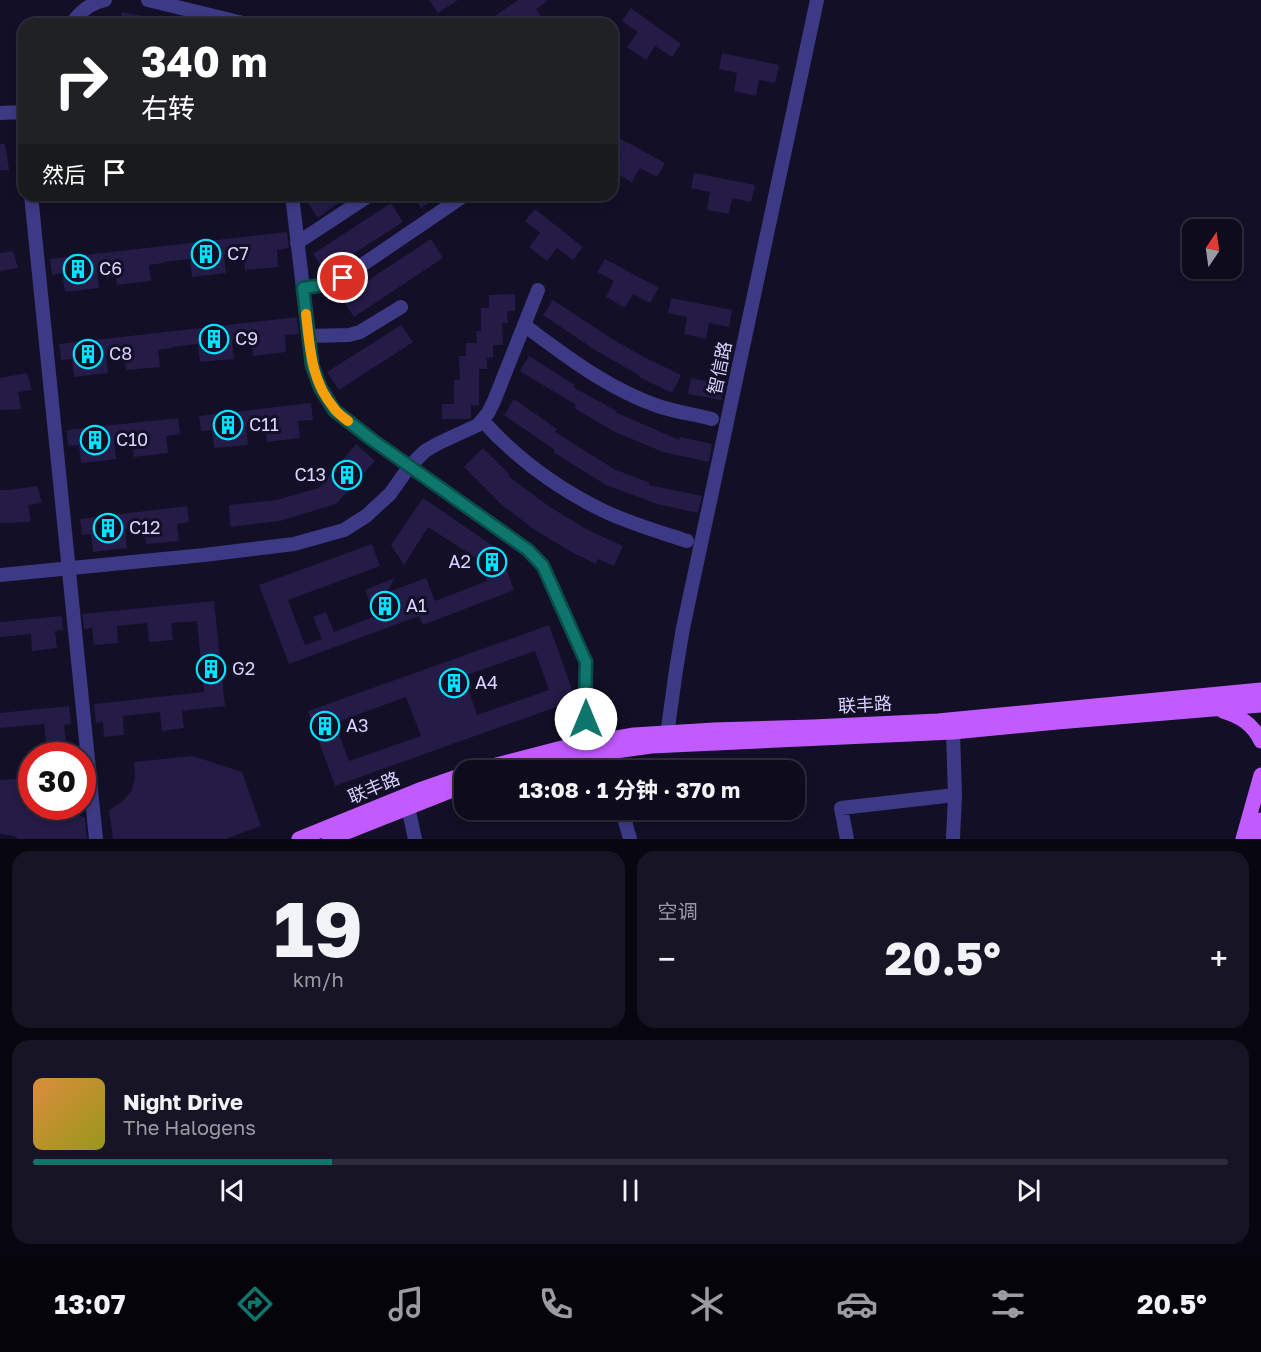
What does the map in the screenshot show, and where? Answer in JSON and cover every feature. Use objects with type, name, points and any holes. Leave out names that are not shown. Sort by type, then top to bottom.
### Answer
[{"type":"main road","name":"联丰路","points":[[558,760],[670,739],[938,721],[1259,690]]},
{"type":"main road","name":"联丰路","points":[[513,760],[591,742],[634,735],[670,739],[953,732],[1261,705]]},
{"type":"main road","points":[[1208,709],[1237,716],[1246,722],[1261,741]]},
{"type":"main road","points":[[1244,839],[1261,775]]},
{"type":"main road","name":"联丰路","points":[[299,839],[454,778]]},
{"type":"main road","name":"联丰路","points":[[329,839],[454,789]]},
{"type":"main road","points":[[1256,839],[1261,820]]},
{"type":"street","points":[[76,18],[84,10],[105,0]]},
{"type":"street","points":[[148,0],[222,18]]},
{"type":"street","name":"智信路","points":[[670,739],[674,681],[683,628],[816,0]]},
{"type":"street","name":"智信路","points":[[670,739],[689,630],[823,0]]},
{"type":"street","points":[[0,113],[18,115]]},
{"type":"street","points":[[32,201],[96,839]]},
{"type":"street","points":[[293,201],[312,365],[320,387],[334,410],[409,467],[528,550],[543,566],[586,662],[585,705],[591,742]]},
{"type":"street","points":[[297,243],[361,201]]},
{"type":"street","points":[[303,288],[331,284],[343,278],[456,201]]},
{"type":"street","points":[[0,575],[294,544],[344,530],[366,516],[390,494],[409,467],[425,451],[478,425],[488,413],[538,290]]},
{"type":"street","points":[[309,336],[360,332],[401,308]]},
{"type":"street","points":[[524,325],[580,366],[618,389],[659,406],[712,419]]},
{"type":"street","points":[[482,420],[498,438],[529,465],[568,492],[606,512],[687,541]]},
{"type":"street","points":[[953,732],[955,795],[953,839]]},
{"type":"street","points":[[608,751],[610,760]]},
{"type":"street","points":[[847,839],[841,808],[955,795]]},
{"type":"street","points":[[408,807],[415,839]]},
{"type":"street","points":[[625,820],[630,839]]},
{"type":"building","points":[[429,0],[458,0],[438,13]]},
{"type":"building","points":[[518,0],[549,0],[536,9],[542,18],[492,18]]},
{"type":"building","points":[[631,8],[681,44],[672,57],[655,46],[646,60],[627,47],[638,32],[622,21]]},
{"type":"building","points":[[122,12],[152,18],[120,18]]},
{"type":"building","points":[[722,53],[779,65],[775,83],[759,80],[756,96],[734,91],[737,73],[719,69]]},
{"type":"building","points":[[618,137],[665,163],[657,177],[640,168],[632,182],[618,174],[618,161],[621,156],[618,154]]},
{"type":"building","points":[[0,144],[5,144],[9,170],[0,170]]},
{"type":"building","points":[[694,173],[755,185],[751,202],[732,198],[729,214],[707,210],[710,192],[691,188]]},
{"type":"building","points":[[307,201],[341,201],[318,218]]},
{"type":"building","points":[[416,201],[432,201],[421,208]]},
{"type":"building","points":[[391,203],[403,222],[325,272],[313,254]]},
{"type":"building","points":[[535,209],[583,247],[573,260],[557,248],[547,261],[529,247],[540,233],[525,221]]},
{"type":"building","points":[[287,232],[289,248],[277,250],[278,267],[245,270],[243,253],[224,255],[226,273],[192,277],[190,259],[163,262],[149,265],[151,281],[117,285],[115,268],[97,270],[99,288],[65,292],[62,273],[52,275],[50,259]]},
{"type":"building","points":[[431,239],[443,258],[354,317],[341,298]]},
{"type":"building","points":[[13,251],[18,268],[0,271],[0,253]]},
{"type":"building","points":[[605,259],[659,288],[650,303],[633,294],[625,308],[606,297],[614,281],[597,272]]},
{"type":"building","points":[[515,294],[515,311],[507,311],[508,323],[502,323],[503,345],[493,345],[493,357],[487,358],[487,369],[479,369],[479,406],[471,405],[471,418],[469,419],[442,419],[442,404],[454,404],[454,380],[460,380],[459,356],[466,356],[466,343],[477,343],[476,331],[481,331],[481,308],[489,308],[489,295]]},
{"type":"building","points":[[671,298],[732,310],[729,327],[709,323],[706,339],[684,334],[687,317],[668,313]]},
{"type":"building","points":[[553,300],[609,337],[681,375],[672,393],[639,377],[543,315]]},
{"type":"building","points":[[297,317],[299,334],[285,335],[286,352],[253,356],[251,338],[232,340],[234,359],[200,362],[198,344],[172,347],[158,350],[160,367],[126,370],[124,353],[106,355],[108,373],[74,377],[72,359],[61,360],[59,344]]},
{"type":"building","points":[[401,325],[413,342],[339,390],[327,372]]},
{"type":"building","points":[[529,356],[575,385],[573,387],[615,412],[679,440],[680,437],[712,444],[709,462],[663,452],[615,432],[574,408],[576,405],[520,371]]},
{"type":"building","points":[[27,373],[32,390],[18,392],[21,409],[0,410],[0,378]]},
{"type":"building","points":[[691,378],[723,384],[721,400],[688,394]]},
{"type":"building","points":[[514,399],[557,429],[555,432],[614,469],[650,483],[649,485],[702,496],[698,513],[657,504],[606,485],[553,452],[555,450],[504,415]]},
{"type":"building","name":"C11","points":[[311,403],[313,420],[298,421],[300,438],[267,442],[265,425],[246,426],[248,445],[214,448],[212,430],[201,431],[199,416]]},
{"type":"building","name":"C10","points":[[178,418],[180,434],[166,436],[168,453],[134,457],[132,439],[114,441],[116,459],[81,463],[79,445],[68,446],[67,430]]},
{"type":"building","name":"C13","points":[[356,444],[375,461],[336,504],[280,521],[230,527],[229,505],[276,500],[319,488]]},
{"type":"building","points":[[483,448],[510,475],[508,476],[550,507],[588,530],[623,546],[614,566],[598,559],[596,564],[575,554],[535,530],[498,502],[464,467]]},
{"type":"building","points":[[37,486],[42,503],[28,505],[31,522],[0,523],[0,490]]},
{"type":"building","points":[[423,498],[499,550],[514,590],[423,625],[419,616],[289,664],[259,585],[372,544],[380,566],[288,600],[305,645],[322,639],[313,617],[326,612],[334,632],[375,616],[365,590],[395,578],[386,593],[426,578],[435,601],[487,581],[479,560],[428,527],[404,565],[391,545]]},
{"type":"building","name":"C12","points":[[187,506],[189,522],[177,524],[179,541],[146,544],[144,527],[125,529],[127,548],[93,552],[91,534],[82,535],[80,519]]},
{"type":"building","name":"G2","points":[[214,601],[225,706],[182,711],[184,728],[162,731],[160,712],[123,716],[124,735],[104,737],[103,722],[96,723],[94,704],[204,692],[197,621],[171,623],[173,640],[149,642],[147,623],[117,626],[118,643],[94,645],[92,628],[84,629],[82,614]]},
{"type":"building","points":[[62,616],[63,630],[55,631],[57,648],[32,651],[31,634],[0,637],[0,622]]},
{"type":"building","points":[[549,625],[576,700],[335,786],[308,711]],"holes":[[[535,651],[549,690],[477,715],[464,676]],[[406,697],[421,736],[349,761],[335,723]]]},
{"type":"building","points":[[69,706],[71,724],[64,725],[66,740],[46,742],[44,724],[0,728],[0,713]]},
{"type":"building","points":[[193,756],[242,772],[261,826],[226,839],[113,839],[109,810],[122,802],[132,790],[135,776],[134,762]]},
{"type":"building","points":[[18,778],[18,820],[85,820],[87,839],[18,839],[14,836],[0,834],[0,780]]},
{"type":"slow traffic","points":[[306,314],[312,365],[320,387],[334,410],[348,421]]},
{"type":"place","name":"C7","points":[[206,254]]},
{"type":"place","name":"C6","points":[[78,269]]},
{"type":"place","name":"C9","points":[[214,339]]},
{"type":"place","name":"C8","points":[[88,354]]},
{"type":"place","name":"C11","points":[[228,425]]},
{"type":"place","name":"C10","points":[[95,440]]},
{"type":"place","name":"C13","points":[[347,475]]},
{"type":"place","name":"C12","points":[[108,528]]},
{"type":"place","name":"A2","points":[[492,562]]},
{"type":"place","name":"A1","points":[[385,606]]},
{"type":"place","name":"G2","points":[[211,669]]},
{"type":"place","name":"A4","points":[[454,683]]},
{"type":"place","name":"A3","points":[[325,726]]},
{"type":"route","points":[[343,278],[331,284],[303,288],[312,365],[320,387],[334,410],[371,439],[528,550],[543,566],[586,662],[586,719]]}]
